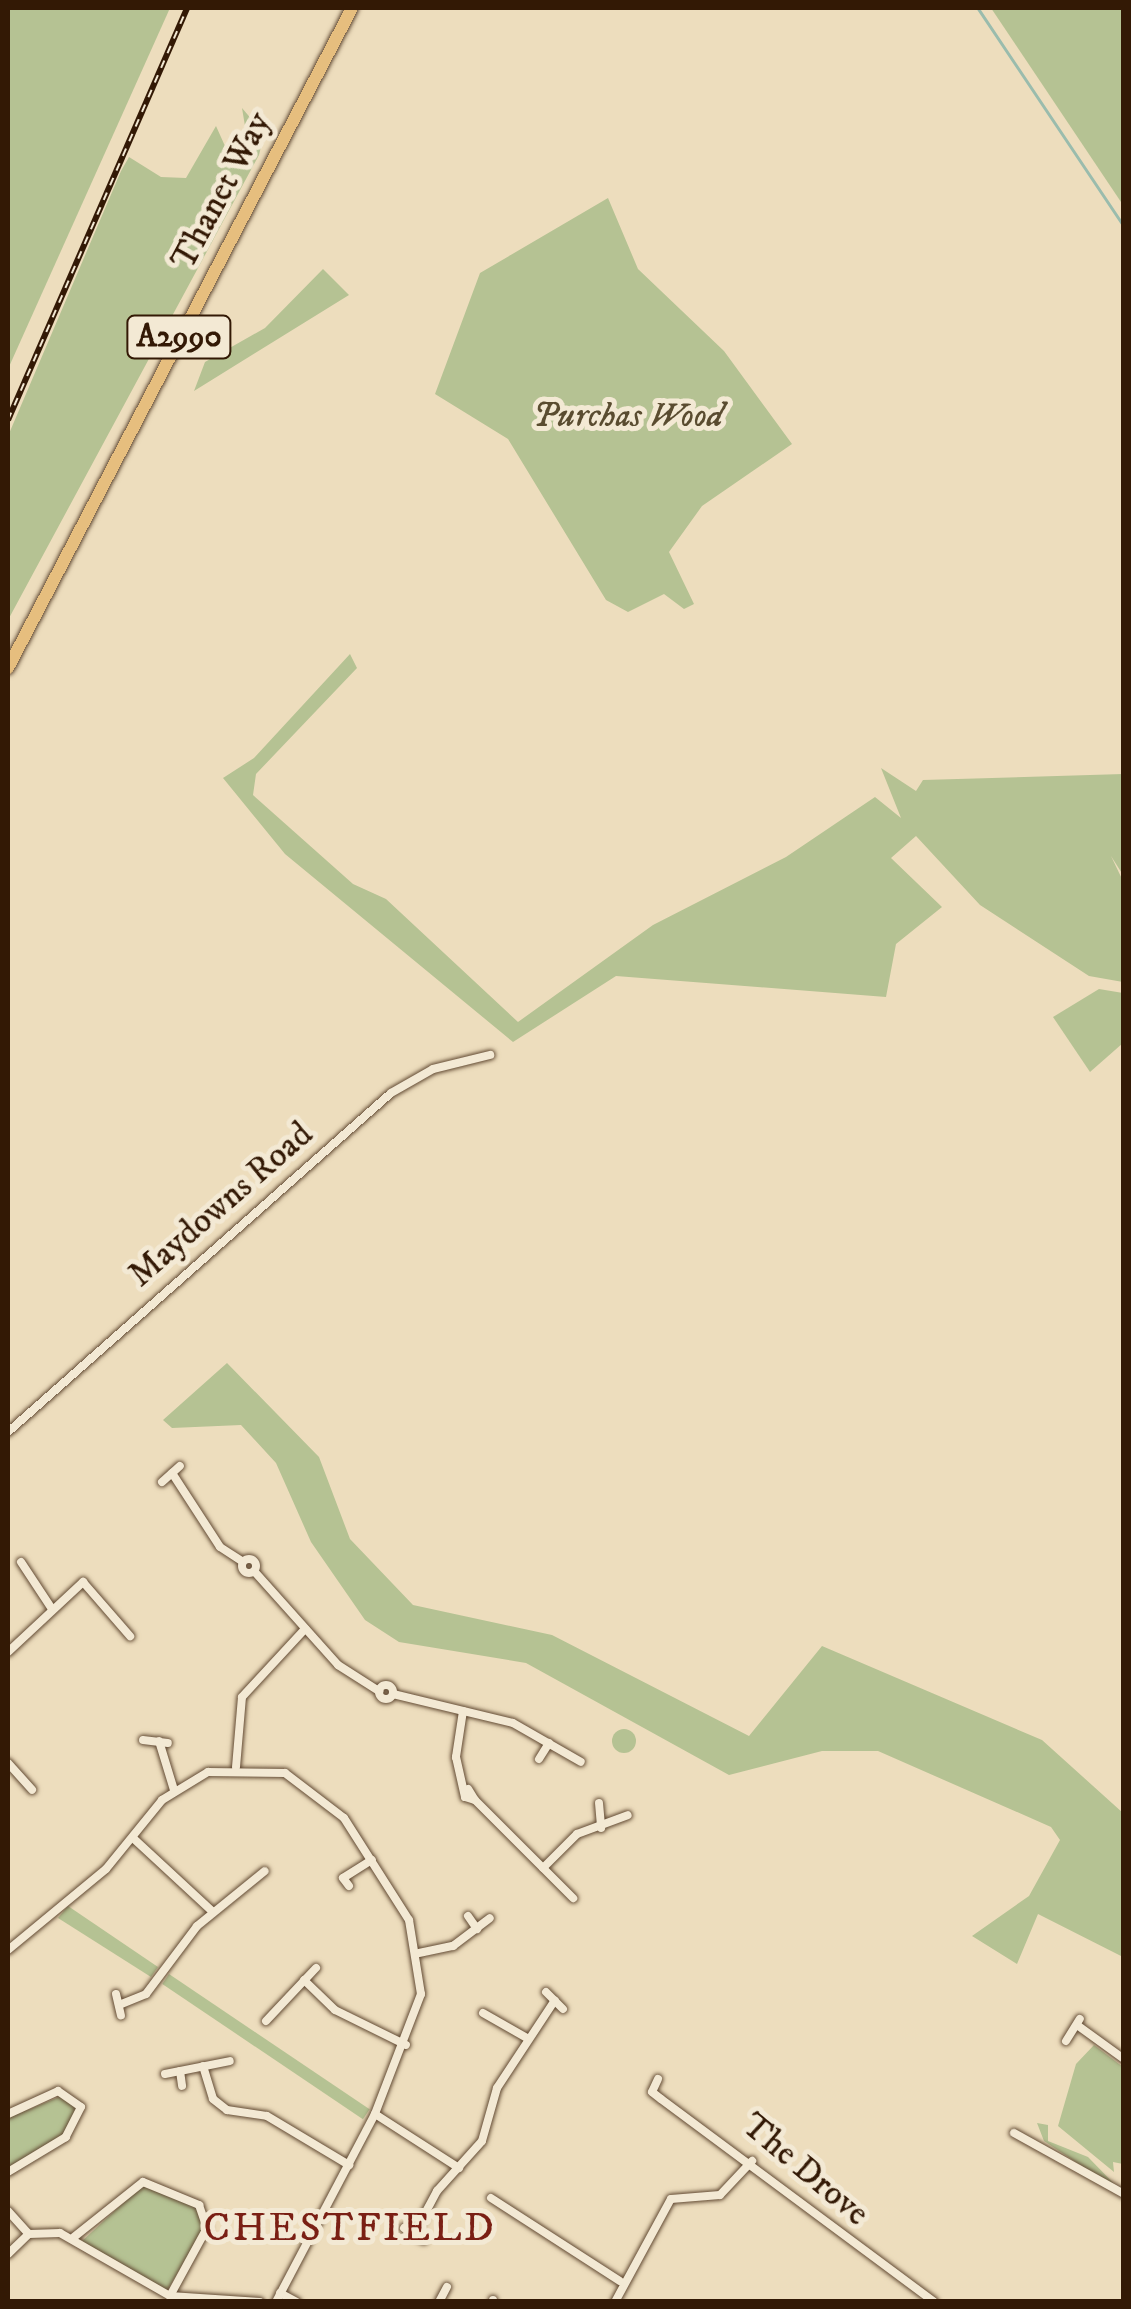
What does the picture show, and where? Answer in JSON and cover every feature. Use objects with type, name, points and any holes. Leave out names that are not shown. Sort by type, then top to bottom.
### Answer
[{"type":"main road","name":"Thanet Way","points":[[8,668],[352,8]]},
{"type":"street","name":"Maydowns Road","points":[[8,1432],[392,1093],[433,1069],[490,1056]]},
{"type":"street","points":[[162,1482],[180,1466]]},
{"type":"street","points":[[172,1473],[220,1547],[254,1571],[305,1630],[379,1690],[384,1700],[393,1694],[463,1711],[549,1743],[581,1762]]},
{"type":"street","points":[[21,1562],[52,1609]]},
{"type":"street","points":[[8,1652],[84,1582],[130,1636]]},
{"type":"street","points":[[236,1767],[237,1710],[257,1674],[305,1630]]},
{"type":"street","points":[[247,1664],[257,1674]]},
{"type":"street","points":[[463,1711],[455,1746],[468,1789],[573,1898]]},
{"type":"street","points":[[144,1740],[164,1742],[174,1790]]},
{"type":"street","points":[[539,1760],[549,1743]]},
{"type":"street","points":[[8,1762],[32,1790]]},
{"type":"street","points":[[8,1950],[133,1838],[174,1790],[236,1767],[285,1773],[318,1790],[372,1860],[419,1953],[421,1994],[406,2045],[350,2165],[278,2297],[298,2302]]},
{"type":"street","points":[[600,1803],[601,1828]]},
{"type":"street","points":[[542,1868],[577,1834],[628,1815]]},
{"type":"street","points":[[133,1838],[212,1912]]},
{"type":"street","points":[[348,1886],[343,1878],[372,1860]]},
{"type":"street","points":[[119,2005],[146,1994],[212,1912],[266,1870]]},
{"type":"street","points":[[468,1916],[478,1929]]},
{"type":"street","points":[[419,1953],[478,1929],[490,1918]]},
{"type":"street","points":[[162,1952],[172,1958]]},
{"type":"street","points":[[266,2021],[316,1968]]},
{"type":"street","points":[[304,1980],[335,2010],[406,2045]]},
{"type":"street","points":[[546,1992],[564,2009]]},
{"type":"street","points":[[116,1994],[122,2016]]},
{"type":"street","points":[[414,2234],[482,2141],[497,2088],[554,2000]]},
{"type":"street","points":[[263,2004],[273,2010]]},
{"type":"street","points":[[495,2020],[501,2009]]},
{"type":"street","points":[[483,2013],[527,2038]]},
{"type":"street","points":[[1066,2041],[1079,2022],[1124,2058]]},
{"type":"street","points":[[165,2074],[230,2061]]},
{"type":"street","points":[[203,2066],[213,2099],[227,2110],[268,2116],[350,2165]]},
{"type":"street","points":[[180,2071],[182,2086]]},
{"type":"street","name":"The Drove","points":[[658,2079],[652,2092],[752,2161],[934,2302]]},
{"type":"street","points":[[8,2114],[58,2091],[81,2107],[66,2137],[8,2172]]},
{"type":"street","points":[[374,2114],[459,2168]]},
{"type":"street","points":[[1034,2138],[1041,2126]]},
{"type":"street","points":[[1014,2134],[1034,2138],[1124,2194]]},
{"type":"street","points":[[615,2302],[620,2281],[671,2199],[720,2195],[752,2161]]},
{"type":"street","points":[[74,2237],[143,2182],[200,2205],[207,2228],[170,2296]]},
{"type":"street","points":[[491,2198],[620,2281]]},
{"type":"street","points":[[8,2211],[29,2234],[74,2237],[170,2296],[260,2302]]},
{"type":"street","points":[[404,2228],[424,2240]]},
{"type":"street","points":[[8,2254],[29,2234]]},
{"type":"street","points":[[441,2301],[447,2287]]},
{"type":"green space","points":[[8,8],[170,8],[8,369]]},
{"type":"green space","points":[[991,8],[1123,8],[1123,205]]},
{"type":"green space","points":[[242,108],[264,134],[259,155],[8,620],[8,436],[121,171],[129,157],[161,177],[186,178],[216,126],[229,155],[249,150]]},
{"type":"green space","name":"Purchas Wood","points":[[608,198],[638,269],[724,351],[792,444],[702,506],[669,552],[694,604],[684,609],[664,594],[628,612],[606,600],[508,439],[435,394],[480,273]]},
{"type":"green space","points":[[323,269],[349,295],[194,391],[205,362],[265,328]]},
{"type":"green space","points":[[350,654],[357,668],[256,774],[253,795],[353,884],[386,899],[518,1022],[653,925],[786,857],[875,797],[901,818],[881,768],[916,791],[923,780],[1123,774],[1123,875],[1111,856],[1123,881],[1123,982],[1089,976],[980,905],[916,836],[891,858],[942,907],[896,944],[886,997],[616,976],[513,1042],[285,854],[223,778],[254,758]]},
{"type":"green space","points":[[1099,989],[1123,993],[1123,1043],[1090,1072],[1053,1017]]},
{"type":"green space","points":[[227,1363],[319,1457],[350,1539],[413,1605],[552,1635],[749,1736],[822,1646],[1042,1740],[1123,1813],[1123,1957],[1038,1914],[1017,1964],[972,1936],[1029,1896],[1060,1840],[1051,1827],[878,1751],[822,1751],[729,1775],[526,1663],[399,1642],[365,1620],[311,1542],[276,1463],[241,1425],[172,1428],[163,1420]]},
{"type":"green space","points":[[624,1729],[633,1732],[633,1750],[624,1753],[615,1750],[612,1741],[615,1732]]},
{"type":"green space","points":[[68,1906],[158,1967],[151,1977],[58,1918]]},
{"type":"green space","points":[[169,1974],[370,2109],[363,2119],[162,1984]]},
{"type":"green space","points":[[1094,2045],[1123,2067],[1123,2164],[1113,2162],[1114,2172],[1058,2126],[1076,2064]]},
{"type":"green space","points":[[64,2095],[77,2108],[67,2133],[8,2169],[8,2118]]},
{"type":"green space","points":[[1037,2123],[1048,2125],[1048,2141],[1088,2157],[1123,2193],[1044,2141]]},
{"type":"green space","points":[[144,2184],[198,2207],[204,2227],[167,2291],[81,2242]]},
{"type":"waterway","points":[[978,8],[1124,226]]},
{"type":"railway","points":[[8,420],[187,8]]},
{"type":"district","name":"CHESTFIELD","points":[[350,2229]]}]
